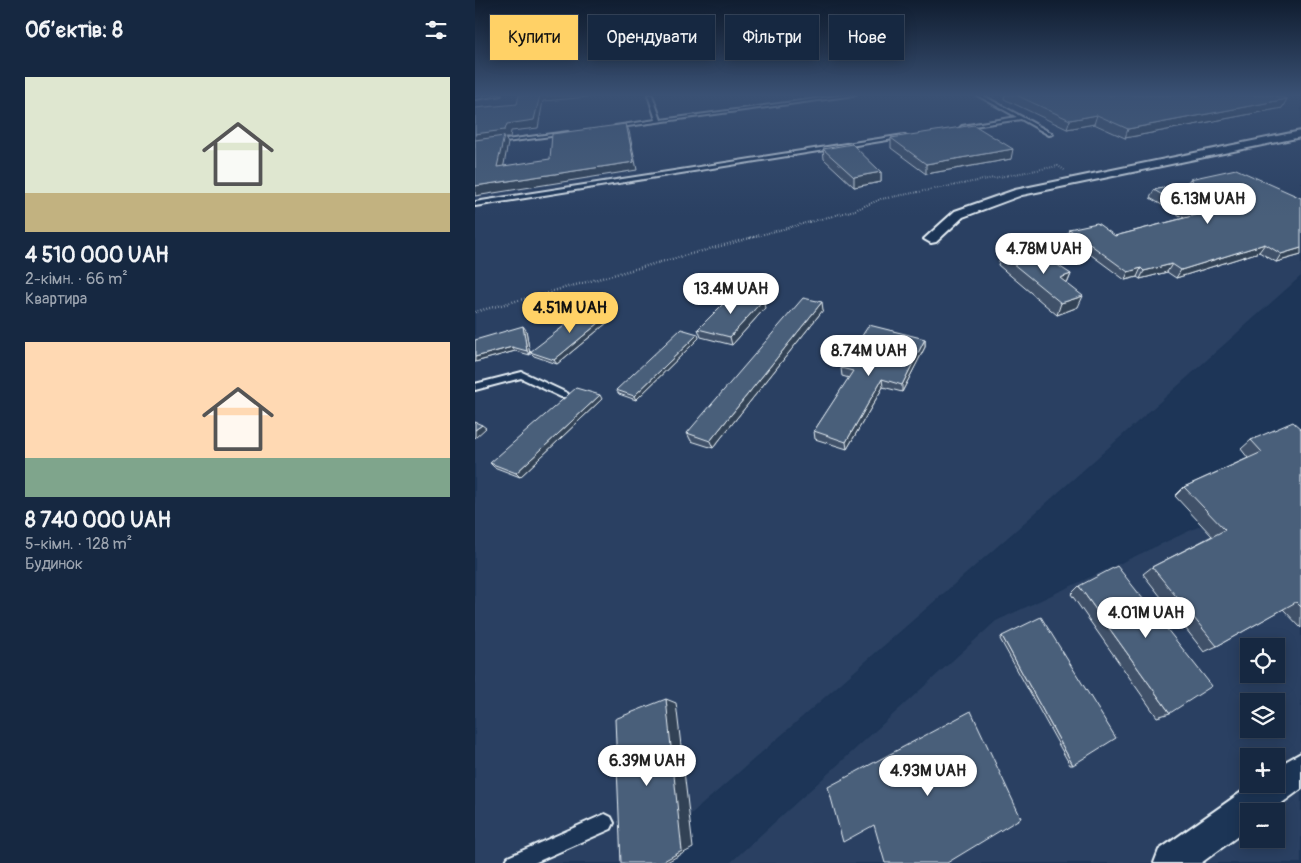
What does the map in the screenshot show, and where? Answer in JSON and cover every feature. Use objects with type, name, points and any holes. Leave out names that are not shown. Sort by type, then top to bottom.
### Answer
[{"type":"street","points":[[931,239],[959,214],[1019,192],[1295,135]]},
{"type":"street","points":[[1172,863],[1301,769]]},
{"type":"lane","points":[[475,145],[548,135]]},
{"type":"lane","points":[[475,204],[908,136]]},
{"type":"lane","points":[[475,387],[522,375],[564,395]]},
{"type":"lane","points":[[514,863],[605,823]]},
{"type":"path","points":[[475,312],[855,210],[881,199],[1057,166],[1079,179]]},
{"type":"shaded area","points":[[475,135],[1301,135],[1301,276],[1016,530],[635,863],[475,863]]},
{"type":"shaded area","points":[[1301,479],[1301,863],[730,863],[996,621]]},
{"type":"building","points":[[552,135],[628,135],[634,162],[475,186],[475,140],[504,136],[497,167],[550,159]]},
{"type":"building","points":[[908,135],[991,135],[1013,149],[926,164],[891,138]]},
{"type":"building","points":[[852,144],[881,172],[854,177],[823,149]]},
{"type":"building","points":[[1236,169],[1301,198],[1301,248],[1281,254],[1265,244],[1181,270],[1172,264],[1144,271],[1141,268],[1128,272],[1069,229],[1097,223],[1115,236],[1196,215],[1154,190],[1193,181],[1190,179]]},
{"type":"building","points":[[1022,248],[1044,264],[1053,262],[1071,274],[1060,278],[1083,296],[1061,303],[1001,254]]},
{"type":"building","points":[[734,293],[763,300],[730,337],[698,329]]},
{"type":"building","points":[[803,298],[822,302],[710,441],[687,433]]},
{"type":"building","points":[[589,307],[611,313],[554,360],[530,352]]},
{"type":"building","points":[[869,325],[925,339],[902,385],[882,379],[846,442],[814,431],[853,371],[841,368]]},
{"type":"building","points":[[523,326],[527,351],[512,347],[475,357],[475,340]]},
{"type":"building","points":[[681,329],[698,334],[634,396],[616,390]]},
{"type":"building","points":[[576,388],[600,395],[516,473],[490,463]]},
{"type":"building","points":[[475,422],[482,425],[475,430]]},
{"type":"building","points":[[1293,422],[1301,429],[1301,607],[1296,602],[1217,646],[1152,567],[1225,530],[1184,487],[1262,452],[1251,440]]},
{"type":"building","points":[[1117,566],[1212,686],[1170,713],[1079,586]]},
{"type":"building","points":[[1041,617],[1116,738],[1073,765],[1002,636]]},
{"type":"building","points":[[666,699],[682,851],[660,863],[621,863],[615,719]]},
{"type":"building","points":[[971,711],[1021,818],[947,863],[885,863],[874,825],[843,842],[828,787]]}]
